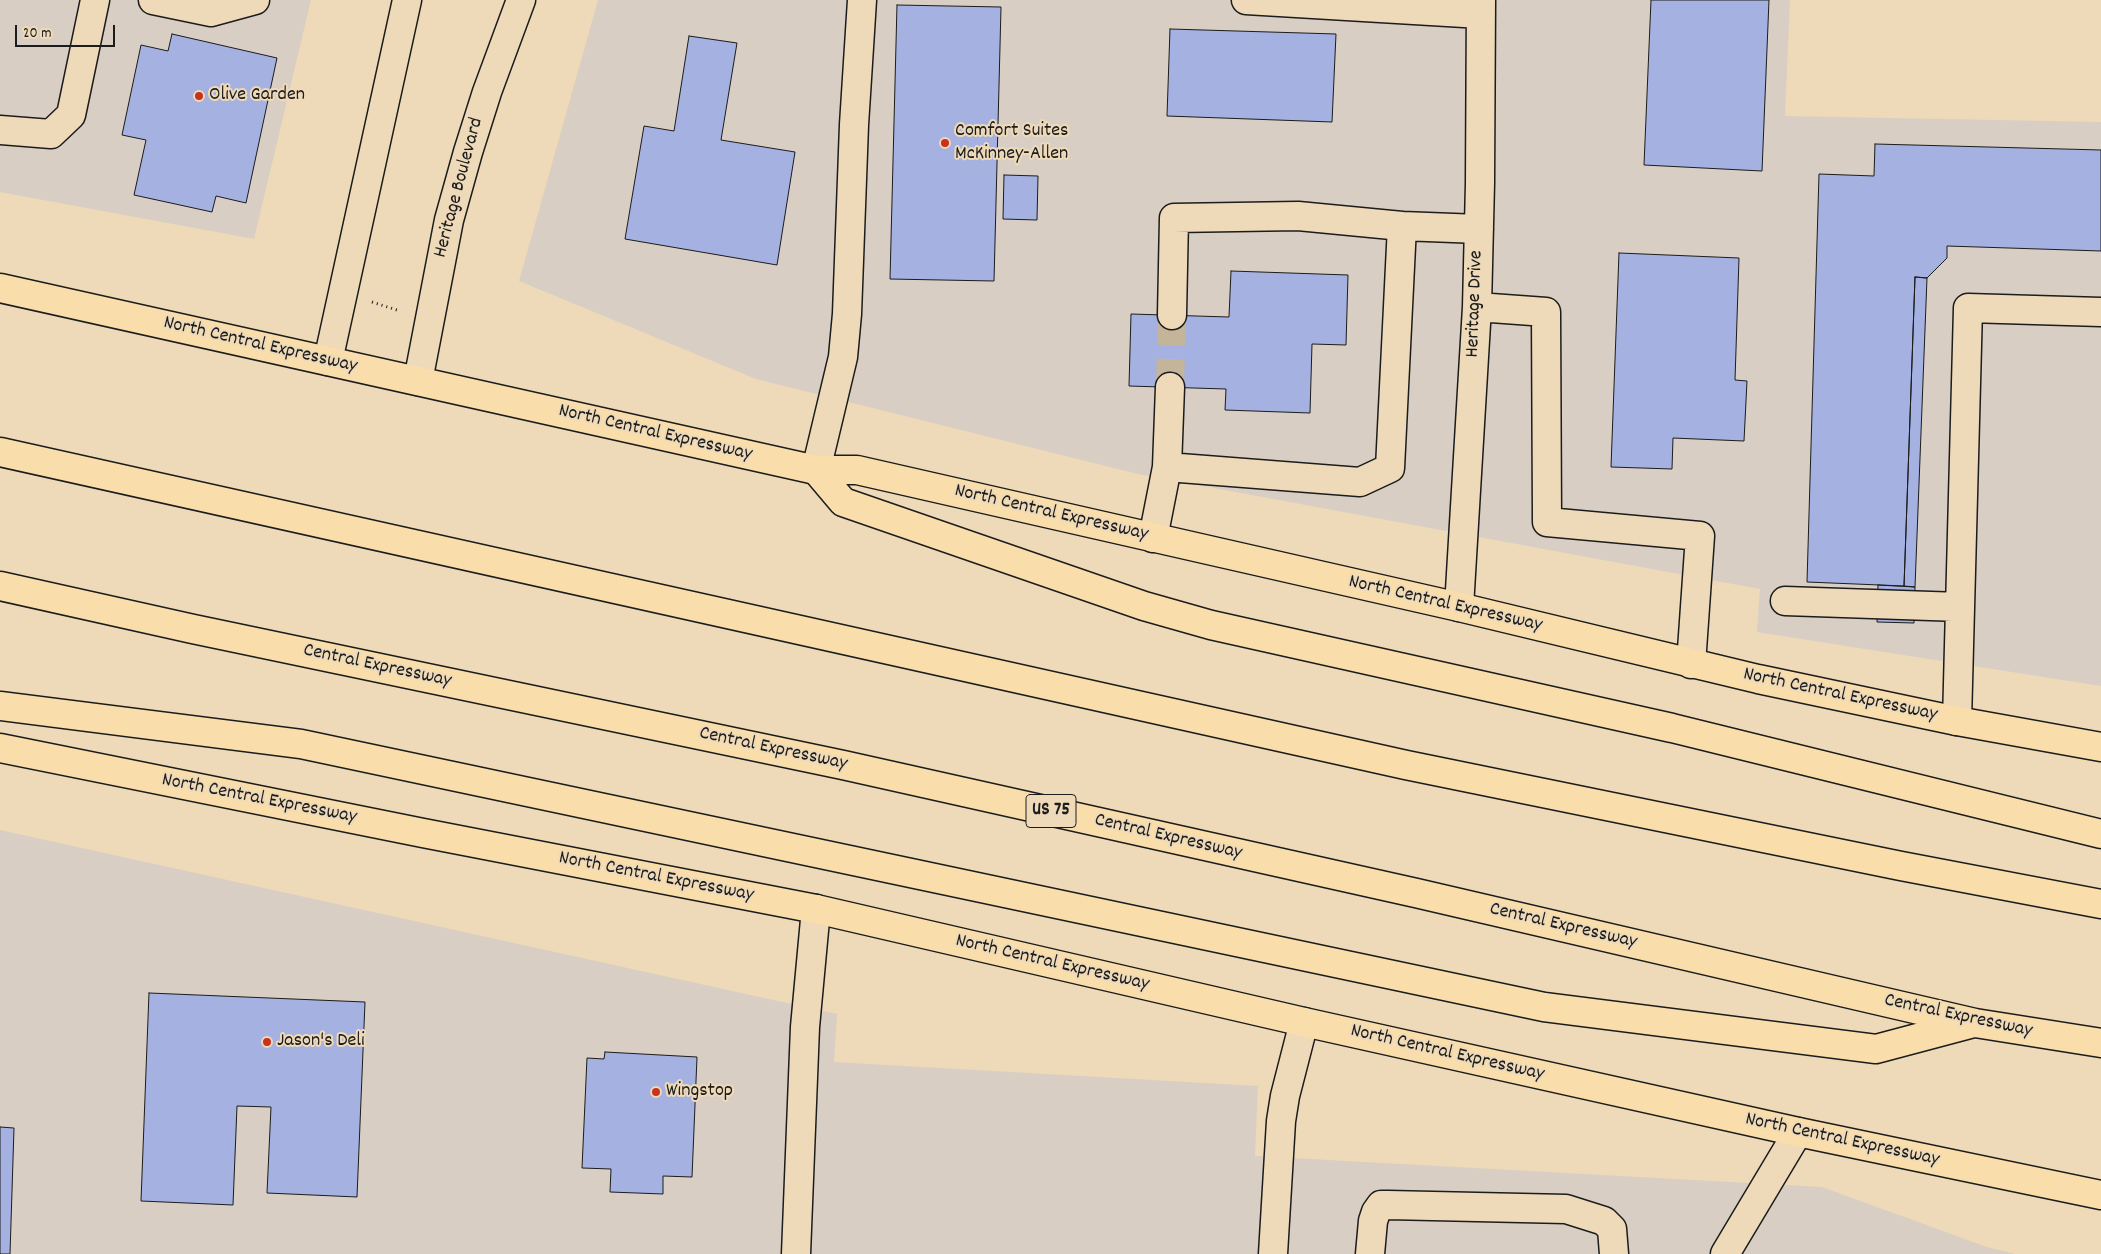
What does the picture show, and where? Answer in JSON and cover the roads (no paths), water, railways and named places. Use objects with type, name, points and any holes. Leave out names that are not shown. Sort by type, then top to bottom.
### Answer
[{"type":"main road","name":"North Central Expressway","points":[[0,288],[816,470],[857,470],[1459,607],[1690,664],[1957,721],[2101,747]]},
{"type":"main road","points":[[0,452],[1406,765],[1882,862],[2101,904]]},
{"type":"main road","points":[[816,470],[843,502],[1144,606],[1211,626],[1672,728],[2101,834]]},
{"type":"main road","name":"Central Expressway","points":[[0,586],[193,629],[843,765],[1416,893],[1976,1023],[2101,1043]]},
{"type":"main road","points":[[0,706],[301,744],[1544,1007],[1876,1049],[1976,1023]]},
{"type":"main road","name":"North Central Expressway","points":[[0,748],[816,909],[1304,1022],[1798,1132],[2101,1195]]},
{"type":"street","points":[[0,130],[51,134],[71,115],[95,0]]},
{"type":"street","points":[[153,0],[184,3],[210,12],[254,0]]},
{"type":"street","points":[[328,361],[407,0]]},
{"type":"street","name":"Heritage Boulevard","points":[[418,381],[449,220],[484,101],[521,0]]},
{"type":"street","points":[[816,470],[843,356],[847,314],[854,125],[862,0]]},
{"type":"street","points":[[1246,0],[1481,7]]},
{"type":"street","name":"Heritage Drive","points":[[1459,607],[1477,308],[1481,7]]},
{"type":"street","points":[[1172,315],[1174,218],[1298,216],[1402,226],[1479,228]]},
{"type":"street","points":[[1167,467],[1360,482],[1390,468],[1402,226]]},
{"type":"street","points":[[1477,308],[1546,312],[1547,522],[1700,536],[1690,664]]},
{"type":"street","points":[[1957,721],[1968,308],[2101,312]]},
{"type":"street","points":[[1153,538],[1167,467],[1170,387]]},
{"type":"street","points":[[1785,601],[1960,607]]},
{"type":"street","points":[[796,1254],[805,1027],[816,909]]},
{"type":"street","points":[[1273,1254],[1281,1121],[1285,1096],[1304,1022]]},
{"type":"street","points":[[1725,1254],[1798,1132]]},
{"type":"street","points":[[1370,1254],[1373,1221],[1376,1212],[1380,1206],[1388,1205],[1566,1209],[1604,1221],[1612,1229],[1614,1254]]},
{"type":"tunnel","points":[[1170,387],[1172,315]]},
{"type":"place","name":"Olive Garden","points":[[199,96]]},
{"type":"place","name":"Comfort Suites McKinney-Allen","points":[[945,143]]},
{"type":"place","name":"Jason's Deli","points":[[267,1042]]},
{"type":"place","name":"Wingstop","points":[[656,1092]]}]
